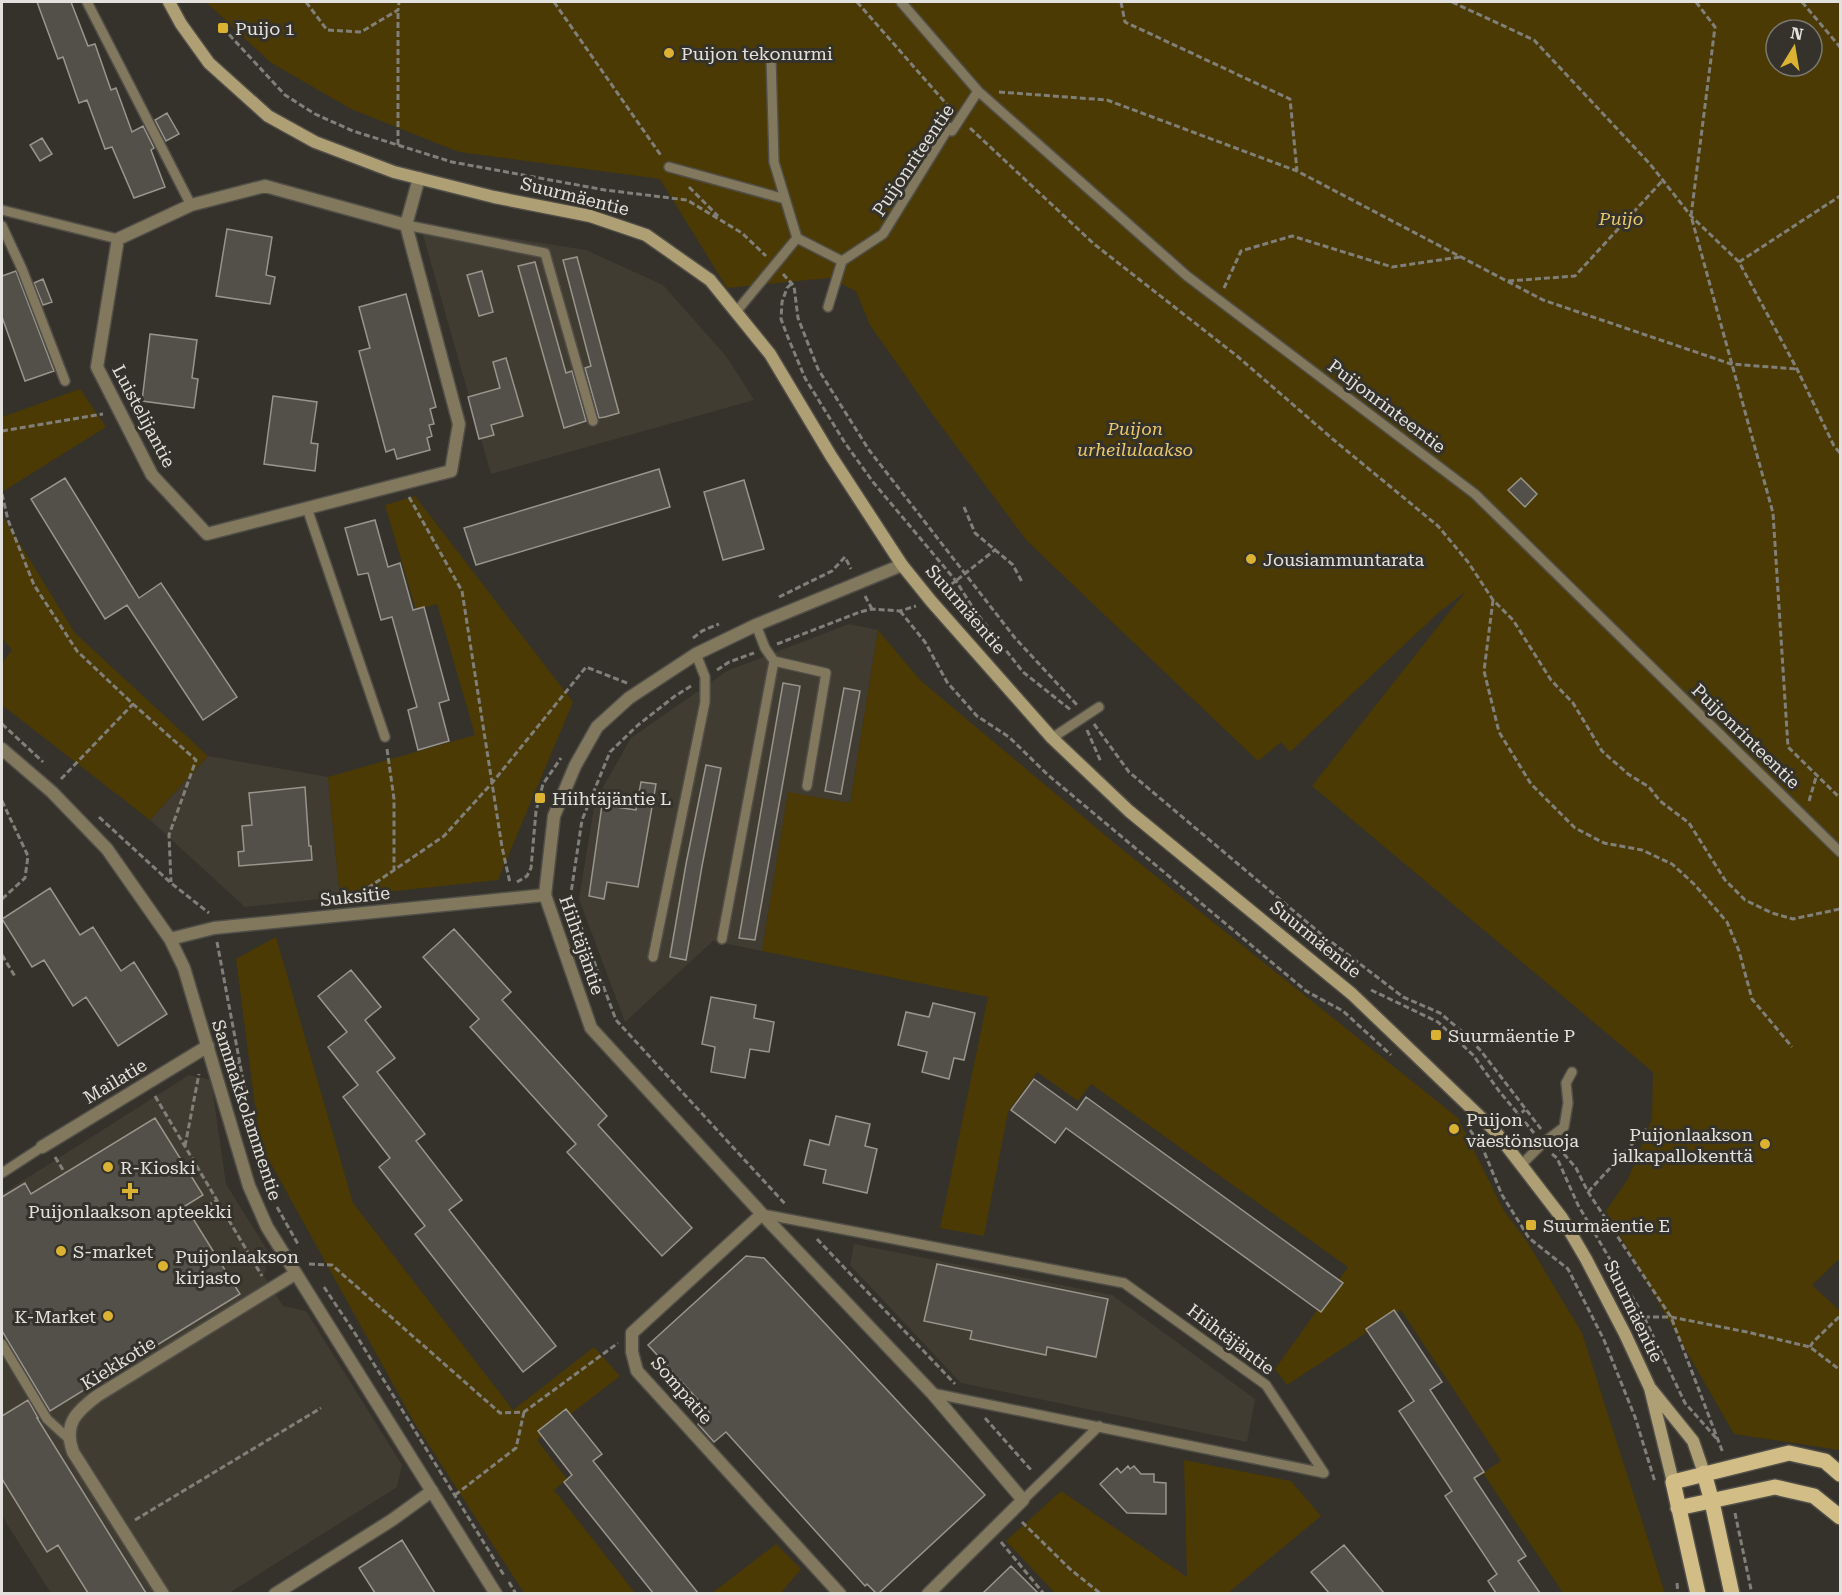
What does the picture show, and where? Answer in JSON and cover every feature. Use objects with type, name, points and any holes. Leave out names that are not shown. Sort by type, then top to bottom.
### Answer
[{"type":"main road","name":"Suurmäentie","points":[[169,2],[181,24],[209,63],[268,116],[315,142],[394,172],[494,197],[590,216],[646,235],[710,280],[770,354],[831,456],[902,565],[931,601],[1053,738],[1129,811],[1352,994],[1495,1131],[1562,1218],[1625,1334],[1650,1388],[1698,1593]]},
{"type":"main road","name":"Suurmäentie","points":[[1650,1388],[1693,1441],[1712,1502],[1732,1593]]},
{"type":"main road","points":[[1673,1482],[1789,1453],[1825,1461],[1840,1474]]},
{"type":"main road","points":[[1678,1508],[1775,1487],[1814,1496],[1840,1517]]},
{"type":"street","points":[[118,239],[191,205],[265,186],[406,225],[419,178]]},
{"type":"street","name":"Luistelijantie","points":[[118,239],[97,367],[152,475],[207,534],[451,471],[459,424],[406,225]]},
{"type":"street","name":"Hiihtäjäntie","points":[[902,565],[756,625],[696,654],[629,698],[597,727],[575,766],[554,816],[545,895],[591,1028],[762,1214],[932,1393],[1023,1500]]},
{"type":"street","name":"Sammakkolammentie","points":[[2,749],[52,792],[106,849],[170,939],[184,968],[249,1186],[267,1227],[496,1593]]},
{"type":"street","name":"Suksitie","points":[[170,939],[214,928],[545,895]]},
{"type":"street","name":"Mailatie","points":[[47,1150],[208,1047]]},
{"type":"street","points":[[632,1333],[762,1214]]},
{"type":"street","name":"Kiekkotie","points":[[69,1439],[72,1423],[78,1411],[97,1396],[295,1274]]},
{"type":"street","name":"Sompatie","points":[[632,1333],[632,1352],[638,1371],[840,1593]]},
{"type":"street","points":[[69,1439],[73,1452],[163,1593]]},
{"type":"street","points":[[275,1593],[392,1520],[432,1491]]},
{"type":"street","points":[[928,1593],[1023,1500]]},
{"type":"lane","points":[[87,2],[191,205]]},
{"type":"lane","name":"Puijonrinteentie","points":[[901,2],[978,91],[1187,276],[1475,494],[1840,852]]},
{"type":"lane","points":[[771,58],[774,162],[797,238],[842,261],[828,307]]},
{"type":"lane","name":"Puijonriteentie","points":[[842,261],[883,234],[949,128],[952,130],[978,91]]},
{"type":"lane","points":[[669,167],[785,199]]},
{"type":"lane","points":[[2,210],[118,239]]},
{"type":"lane","points":[[406,225],[545,253],[593,421]]},
{"type":"lane","points":[[2,226],[22,269],[65,381]]},
{"type":"lane","points":[[735,312],[797,238]]},
{"type":"lane","points":[[308,508],[385,737]]},
{"type":"lane","points":[[756,625],[765,648],[774,661],[826,673],[807,786]]},
{"type":"lane","points":[[653,957],[705,702],[705,677],[696,654]]},
{"type":"lane","points":[[722,939],[774,661]]},
{"type":"lane","points":[[1053,738],[1099,707]]},
{"type":"lane","points":[[1521,1165],[1564,1127],[1568,1103],[1566,1083],[1572,1072]]},
{"type":"lane","points":[[2,1173],[47,1150]]},
{"type":"lane","name":"Hiihtäjäntie","points":[[762,1214],[1124,1283],[1266,1385],[1324,1473],[932,1393]]},
{"type":"lane","points":[[2,1344],[47,1419],[69,1439]]},
{"type":"lane","points":[[1023,1500],[1099,1426]]},
{"type":"path","points":[[306,2],[327,30],[361,32],[398,10]]},
{"type":"path","points":[[398,145],[399,2]]},
{"type":"path","points":[[554,2],[669,167],[721,219]]},
{"type":"path","points":[[857,2],[960,119],[1094,244],[1238,356],[1335,441],[1438,526],[1468,562],[1493,600],[1513,620],[1551,680],[1572,703],[1602,751],[1628,774],[1649,787],[1660,801],[1689,824],[1725,880],[1745,900],[1772,913],[1793,919],[1840,909]]},
{"type":"path","points":[[1121,2],[1125,22],[1290,99],[1297,171]]},
{"type":"path","points":[[1452,2],[1534,40],[1650,164],[1691,216],[1740,262],[1797,369],[1834,446],[1840,453]]},
{"type":"path","points":[[1696,2],[1715,27],[1691,216],[1773,513],[1788,747],[1840,798]]},
{"type":"path","points":[[1802,2],[1840,47]]},
{"type":"path","points":[[224,28],[285,95],[315,114],[353,131],[464,164],[605,190],[687,200],[742,233],[793,285],[798,318],[818,369],[869,450],[1015,638],[1129,772],[1321,934],[1403,997],[1440,1013],[1481,1051],[1526,1110],[1557,1158],[1578,1205],[1644,1317],[1685,1403],[1717,1439]]},
{"type":"path","points":[[978,91],[1107,100],[1297,171],[1543,300],[1731,364],[1797,369]]},
{"type":"path","points":[[1506,281],[1575,276],[1663,180]]},
{"type":"path","points":[[1740,262],[1840,196]]},
{"type":"path","points":[[1219,300],[1241,252],[1292,236],[1392,267],[1461,257]]},
{"type":"path","points":[[793,285],[787,288],[782,302],[782,319],[805,378],[845,443],[873,482],[956,581],[975,611],[1023,672],[1040,687],[1083,717],[1101,764]]},
{"type":"path","points":[[2,431],[120,411]]},
{"type":"path","points":[[402,483],[462,591],[502,847],[511,885]]},
{"type":"path","points":[[2,494],[8,520],[34,585],[77,651],[195,760],[169,835],[171,883]]},
{"type":"path","points":[[964,507],[975,533],[1013,565],[1022,582]]},
{"type":"path","points":[[996,549],[931,601],[900,611],[872,609],[860,612],[729,662],[675,696],[638,725],[610,752],[582,820],[571,893],[577,916],[616,1020],[800,1221],[971,1402],[1042,1482]]},
{"type":"path","points":[[1493,600],[1484,671],[1500,732],[1531,784],[1575,828],[1604,843],[1642,850],[1672,864],[1694,884],[1727,922],[1739,951],[1752,999],[1792,1047]]},
{"type":"path","points":[[900,611],[925,642],[947,682],[977,716],[1009,737],[1048,775],[1306,991],[1343,1011],[1395,1059]]},
{"type":"path","points":[[346,903],[444,836],[492,783],[586,667],[627,684]]},
{"type":"path","points":[[53,772],[60,779],[133,704]]},
{"type":"path","points":[[2,724],[46,765]]},
{"type":"path","points":[[385,737],[394,799],[394,870]]},
{"type":"path","points":[[1804,816],[1816,774]]},
{"type":"path","points":[[2,801],[28,856],[25,878],[2,899]]},
{"type":"path","points":[[93,811],[171,883],[211,915],[258,1161]]},
{"type":"path","points":[[2,955],[16,978]]},
{"type":"path","points":[[1370,990],[1438,1022],[1473,1055],[1499,1091],[1546,1141],[1576,1168],[1588,1192],[1671,1317],[1723,1452],[1726,1468]]},
{"type":"path","points":[[185,1146],[199,1074]]},
{"type":"path","points":[[152,1092],[263,1280]]},
{"type":"path","points":[[1465,1122],[1483,1149],[1502,1195],[1529,1238],[1568,1269],[1604,1340],[1635,1417],[1655,1482]]},
{"type":"path","points":[[1588,1192],[1646,1130],[1695,1138]]},
{"type":"path","points":[[47,1150],[65,1173]]},
{"type":"path","points":[[190,1215],[216,1200]]},
{"type":"path","points":[[274,1203],[303,1254]]},
{"type":"path","points":[[315,1273],[309,1264],[332,1265],[500,1413],[524,1412],[632,1333]]},
{"type":"path","points":[[321,1281],[516,1593]]},
{"type":"path","points":[[1810,1347],[1840,1316]]},
{"type":"path","points":[[1644,1317],[1671,1317],[1810,1347],[1840,1370]]},
{"type":"path","points":[[144,1515],[321,1408]]},
{"type":"path","points":[[455,1495],[516,1448],[524,1412]]},
{"type":"path","points":[[1732,1497],[1752,1593]]},
{"type":"path","points":[[1011,1513],[1070,1569],[1101,1593]]},
{"type":"path","points":[[992,1532],[1044,1593]]},
{"type":"shaded area","points":[[420,224],[586,250],[663,285],[726,356],[754,400],[491,474]]},
{"type":"shaded area","points":[[849,624],[878,630],[850,803],[788,793],[762,951],[713,941],[625,1022],[579,899],[595,801],[631,738],[727,671]]},
{"type":"shaded area","points":[[208,756],[328,777],[340,897],[245,907],[150,820]]},
{"type":"shaded area","points":[[189,1075],[211,1080],[226,1184],[269,1253],[264,1276],[283,1306],[306,1311],[402,1465],[397,1487],[229,1593],[51,1593],[2,1516],[2,1355],[12,1348],[2,1331],[2,1194]]},
{"type":"shaded area","points":[[854,1244],[1112,1295],[1255,1399],[1247,1442],[961,1383],[850,1265]]},
{"type":"green space","points":[[206,2],[1840,2],[1840,1258],[1812,1285],[1840,1311],[1840,1450],[1734,1434],[1606,1211],[1628,1179],[1652,1119],[1653,1072],[1312,786],[1466,591],[1437,614],[1290,752],[1281,742],[1258,761],[1027,541],[933,415],[870,325],[856,291],[829,278],[727,288],[660,179],[459,152],[351,109],[270,62]]},
{"type":"green space","points":[[80,389],[106,427],[2,492],[2,417]]},
{"type":"green space","points":[[415,496],[573,702],[498,880],[340,897],[328,777],[475,735],[437,604],[416,610],[385,505]]},
{"type":"green space","points":[[2,515],[75,633],[208,756],[150,820],[2,705],[2,663],[12,650],[2,638]]},
{"type":"green space","points":[[878,630],[920,680],[1118,846],[1458,1118],[1504,1211],[1528,1243],[1582,1333],[1665,1593],[1563,1593],[1483,1473],[1501,1461],[1401,1310],[1287,1385],[1275,1369],[1348,1267],[1091,1084],[1078,1101],[1037,1072],[1008,1112],[984,1236],[940,1228],[988,997],[762,951],[788,792],[850,803]]},
{"type":"green space","points":[[276,937],[353,1203],[513,1410],[594,1347],[620,1376],[537,1440],[567,1479],[554,1490],[635,1593],[524,1593],[414,1422],[260,1144],[236,959]]},
{"type":"green space","points":[[1184,1460],[1291,1481],[1321,1516],[1228,1593],[1055,1593],[1006,1541],[1061,1491],[1187,1577]]},
{"type":"green space","points":[[776,1544],[801,1569],[781,1593],[712,1593]]},
{"type":"building","points":[[37,2],[71,2],[88,46],[95,44],[111,90],[116,88],[132,132],[143,126],[154,148],[151,150],[165,187],[134,198],[112,147],[105,149],[87,100],[79,103],[63,57],[58,59]]},
{"type":"building","points":[[167,113],[179,134],[166,141],[155,120]]},
{"type":"building","points":[[42,138],[52,154],[40,161],[30,145]]},
{"type":"building","points":[[227,229],[272,237],[266,275],[275,277],[270,304],[216,296]]},
{"type":"building","points":[[577,257],[619,413],[599,418],[585,368],[591,366],[563,260]]},
{"type":"building","points":[[535,262],[566,373],[572,371],[586,421],[564,428],[518,266]]},
{"type":"building","points":[[16,271],[54,371],[25,381],[2,317],[2,276]]},
{"type":"building","points":[[482,271],[493,312],[479,316],[467,275]]},
{"type":"building","points":[[43,279],[52,302],[43,305],[34,283]]},
{"type":"building","points":[[406,294],[436,407],[430,409],[434,424],[429,425],[432,436],[427,438],[430,450],[397,459],[394,449],[386,452],[359,351],[370,348],[359,307]]},
{"type":"building","points":[[150,334],[197,340],[192,378],[198,379],[194,408],[142,401]]},
{"type":"building","points":[[506,358],[523,416],[491,425],[494,435],[479,439],[468,397],[500,388],[493,362]]},
{"type":"building","points":[[273,396],[317,402],[311,443],[318,444],[315,471],[264,464]]},
{"type":"building","points":[[659,469],[670,507],[476,565],[464,528]]},
{"type":"building","points":[[65,478],[139,598],[161,583],[237,697],[203,720],[127,605],[105,619],[31,499]]},
{"type":"building","points":[[1521,478],[1537,494],[1525,507],[1508,490]]},
{"type":"building","points":[[744,480],[764,549],[723,560],[704,492]]},
{"type":"building","points":[[375,520],[388,567],[400,563],[413,610],[424,607],[449,700],[439,703],[449,741],[418,750],[408,710],[417,707],[392,617],[381,620],[368,573],[358,575],[345,528]]},
{"type":"building","points":[[783,683],[800,686],[755,940],[739,938]]},
{"type":"building","points":[[844,688],[860,691],[841,794],[825,791]]},
{"type":"building","points":[[706,765],[721,768],[686,960],[670,957]]},
{"type":"building","points":[[641,782],[656,784],[638,887],[607,882],[604,899],[589,896],[602,805],[636,810]]},
{"type":"building","points":[[305,787],[312,860],[239,866],[238,852],[244,851],[242,826],[252,825],[249,793]]},
{"type":"building","points":[[50,888],[80,935],[93,927],[121,971],[134,962],[167,1014],[118,1046],[86,997],[73,1006],[44,960],[32,967],[2,919]]},
{"type":"building","points":[[454,929],[511,992],[502,1000],[607,1116],[598,1125],[692,1228],[662,1256],[567,1152],[576,1144],[470,1027],[479,1019],[423,957]]},
{"type":"building","points":[[351,970],[381,1007],[365,1020],[395,1058],[377,1072],[425,1134],[416,1141],[462,1200],[449,1210],[556,1346],[523,1372],[415,1234],[425,1226],[379,1167],[390,1158],[343,1097],[358,1085],[328,1047],[347,1032],[318,996]]},
{"type":"building","points":[[711,997],[756,1005],[754,1018],[774,1022],[769,1052],[750,1049],[745,1078],[711,1072],[715,1047],[702,1044]]},
{"type":"building","points":[[933,1003],[975,1013],[964,1060],[954,1058],[949,1079],[922,1072],[927,1052],[898,1045],[906,1012],[929,1017]]},
{"type":"building","points":[[1034,1079],[1077,1110],[1086,1097],[1343,1283],[1321,1312],[1066,1128],[1055,1143],[1011,1110]]},
{"type":"building","points":[[836,1116],[870,1124],[865,1146],[877,1149],[867,1193],[823,1183],[826,1170],[804,1165],[810,1140],[829,1145]]},
{"type":"building","points":[[155,1118],[203,1195],[185,1206],[240,1294],[50,1411],[2,1331],[2,1197],[25,1183],[31,1194]]},
{"type":"building","points":[[746,1256],[764,1258],[985,1495],[879,1593],[867,1584],[865,1586],[726,1432],[714,1442],[698,1424],[710,1413],[648,1345]]},
{"type":"building","points":[[937,1264],[1108,1299],[1096,1357],[1047,1347],[1046,1355],[1017,1349],[970,1339],[972,1331],[924,1321]]},
{"type":"building","points":[[1394,1310],[1442,1382],[1430,1390],[1484,1472],[1474,1478],[1526,1556],[1518,1561],[1540,1593],[1496,1593],[1488,1581],[1497,1574],[1445,1496],[1452,1491],[1399,1411],[1414,1401],[1366,1329]]},
{"type":"building","points":[[28,1400],[146,1593],[88,1593],[58,1545],[47,1552],[2,1479],[2,1416]]},
{"type":"building","points":[[566,1409],[602,1454],[593,1461],[698,1593],[653,1593],[564,1482],[572,1475],[538,1431]]},
{"type":"building","points":[[1128,1466],[1130,1469],[1134,1466],[1141,1474],[1154,1474],[1154,1482],[1166,1483],[1166,1514],[1127,1513],[1100,1484],[1117,1468],[1121,1473]]},
{"type":"building","points":[[402,1540],[435,1593],[375,1593],[359,1568]]},
{"type":"building","points":[[1344,1545],[1384,1593],[1329,1593],[1311,1572]]},
{"type":"building","points":[[1011,1566],[1038,1593],[983,1593]]},
{"type":"place","name":"Puijo 1","points":[[223,28]]},
{"type":"place","name":"Puijon tekonurmi","points":[[669,53]]},
{"type":"place","name":"Jousiammuntarata","points":[[1251,559]]},
{"type":"place","name":"Hiihtäjäntie L","points":[[540,798]]},
{"type":"place","name":"Suurmäentie P","points":[[1436,1035]]},
{"type":"place","name":"Puijon väestönsuoja","points":[[1454,1129]]},
{"type":"place","name":"Puijonlaakson jalkapallokenttä","points":[[1765,1144]]},
{"type":"place","name":"R-Kioski","points":[[108,1167]]},
{"type":"place","name":"Puijonlaakson apteekki","points":[[130,1191]]},
{"type":"place","name":"Suurmäentie E","points":[[1531,1225]]},
{"type":"place","name":"S-market","points":[[61,1251]]},
{"type":"place","name":"Puijonlaakson kirjasto","points":[[163,1266]]},
{"type":"place","name":"K-Market","points":[[108,1316]]},
{"type":"park label","name":"Puijo","points":[[1621,218]]},
{"type":"park label","name":"Puijon urheilulaakso","points":[[1135,438]]}]
